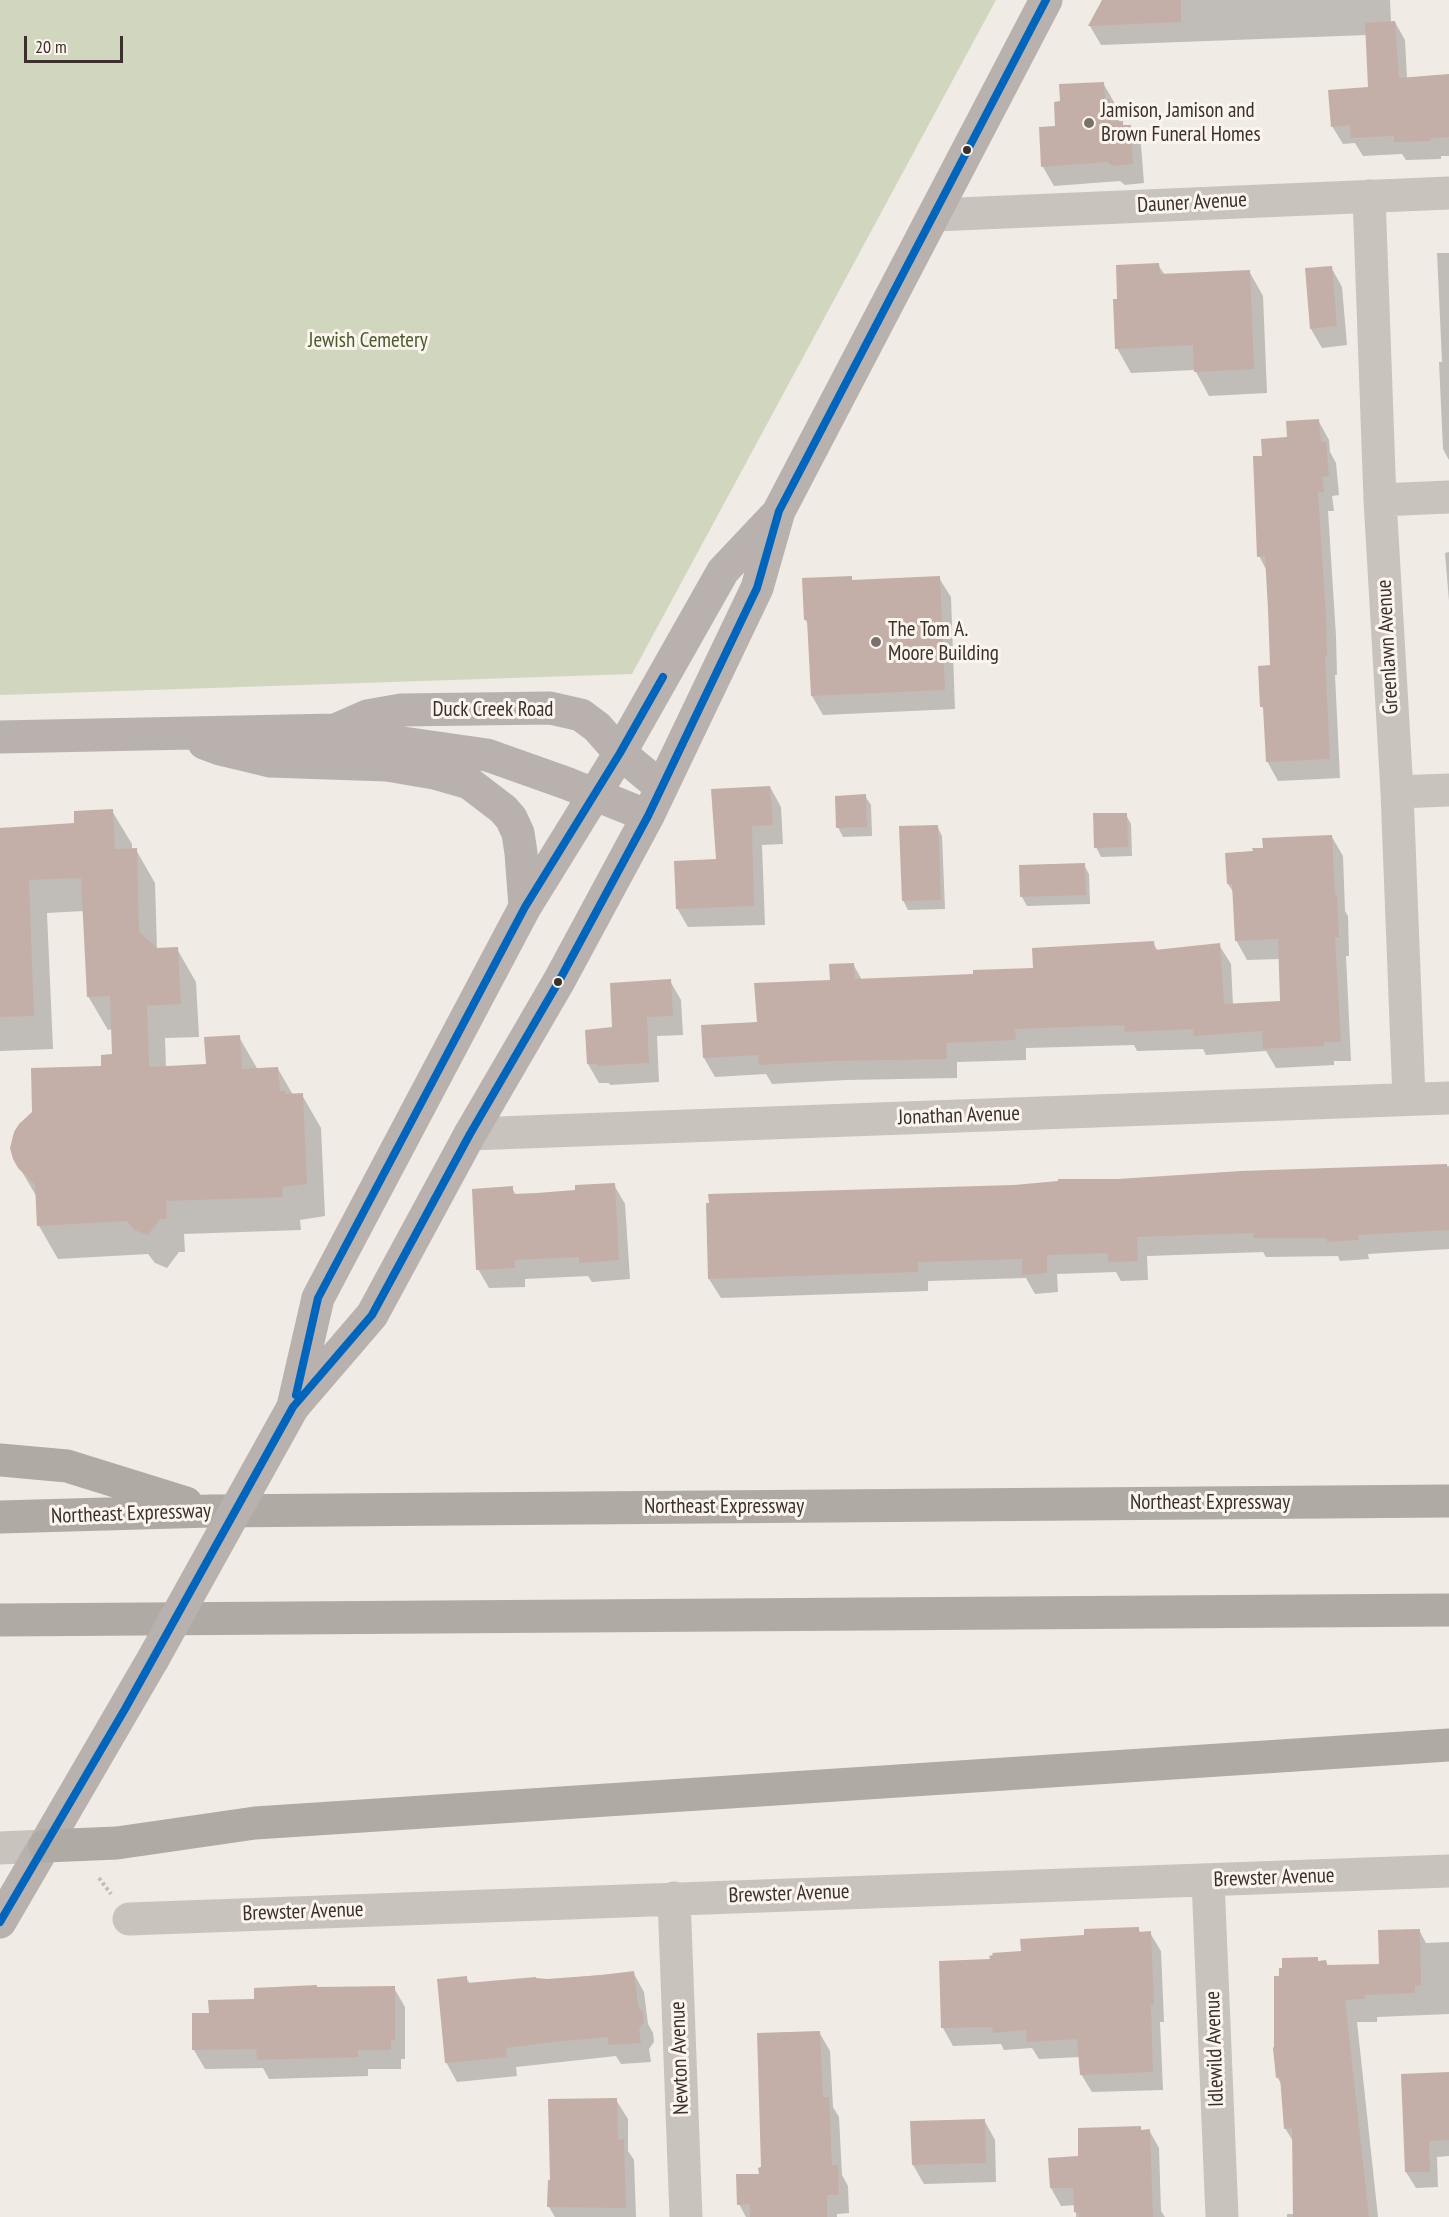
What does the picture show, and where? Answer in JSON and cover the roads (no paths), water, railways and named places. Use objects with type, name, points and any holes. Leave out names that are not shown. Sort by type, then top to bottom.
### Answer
[{"type":"highway","points":[[0,1460],[67,1466],[211,1511]]},
{"type":"highway","name":"Northeast Expressway","points":[[0,1517],[211,1511],[1449,1501]]},
{"type":"highway","points":[[0,1620],[1449,1610]]},
{"type":"highway","points":[[45,1846],[117,1843],[267,1822],[1449,1745]]},
{"type":"main road","points":[[0,1922],[125,1709],[293,1407],[372,1316],[470,1134],[559,981],[648,816],[757,588],[779,511],[1046,0]]},
{"type":"main road","points":[[293,1407],[318,1298],[525,907],[620,753],[723,571],[779,511]]},
{"type":"main road","name":"Duck Creek Road","points":[[335,730],[367,716],[401,710],[550,708],[581,715],[597,727],[620,753],[661,787]]},
{"type":"main road","name":"Duck Creek Road","points":[[0,737],[335,730],[354,736],[487,755],[648,816]]},
{"type":"main road","points":[[179,733],[220,749],[270,761],[387,765],[434,773],[469,783],[512,818],[518,833],[521,853],[525,907]]},
{"type":"street","name":"Dauner Avenue","points":[[935,215],[1449,193]]},
{"type":"street","name":"Greenlawn Avenue","points":[[1369,196],[1380,500],[1397,792],[1409,1098]]},
{"type":"street","points":[[1380,500],[1449,497]]},
{"type":"street","points":[[1397,792],[1449,790]]},
{"type":"street","name":"Jonathan Avenue","points":[[470,1134],[1449,1098]]},
{"type":"street","points":[[0,1848],[45,1846]]},
{"type":"street","name":"Brewster Avenue","points":[[129,1919],[1449,1871]]},
{"type":"street","name":"Idlewild Avenue","points":[[1208,1880],[1222,2217]]},
{"type":"street","name":"Newton Avenue","points":[[674,1898],[686,2217]]},
{"type":"place","name":"Jamison, Jamison and Brown Funeral Homes","points":[[1089,123]]},
{"type":"place","name":"The Tom A. Moore Building","points":[[876,642]]},
{"type":"park label","name":"Jewish Cemetery","points":[[368,341]]}]
